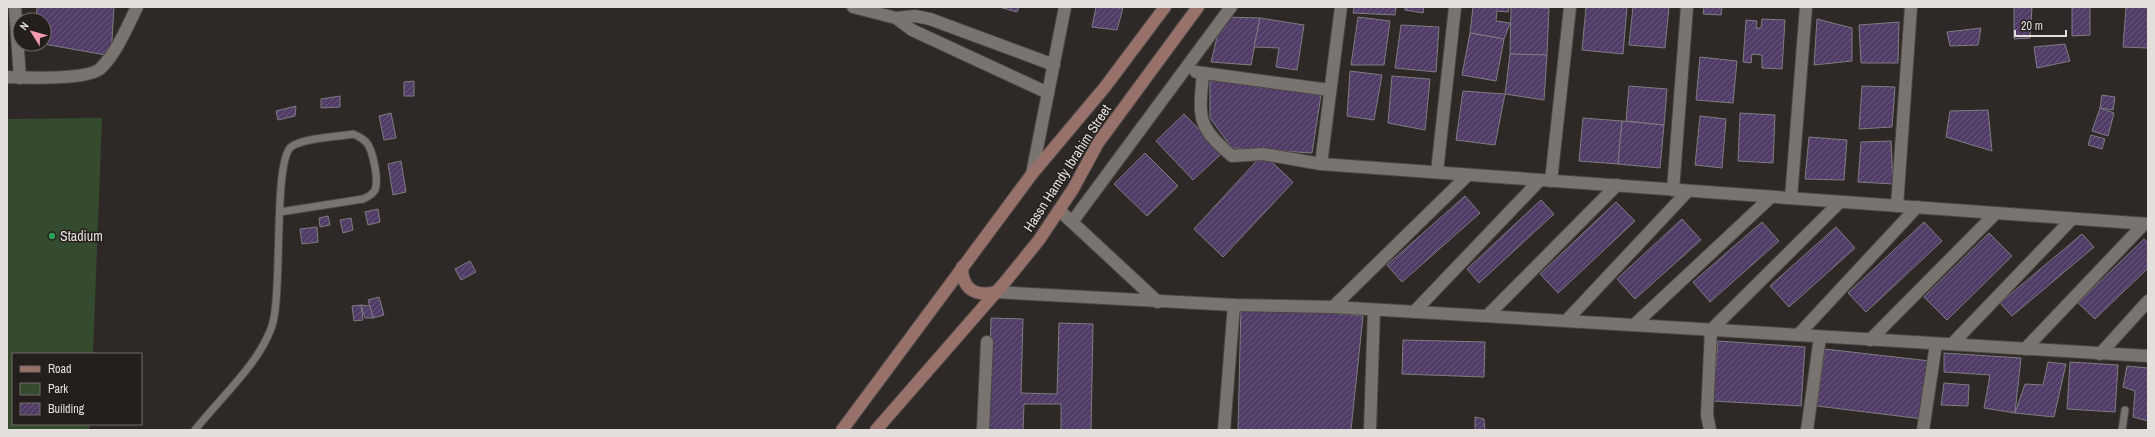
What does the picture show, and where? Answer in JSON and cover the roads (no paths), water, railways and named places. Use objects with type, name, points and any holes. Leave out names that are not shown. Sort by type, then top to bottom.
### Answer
[{"type":"main road","name":"Hassn Hamdy Ibrahim Street","points":[[842,430],[1032,174],[1105,87],[1165,7]]},
{"type":"main road","name":"Hassn Hamdy Ibrahim Street","points":[[876,430],[1034,245],[1059,210],[1098,143],[1198,7]]},
{"type":"main road","points":[[962,267],[964,282],[975,292],[985,295],[995,292]]},
{"type":"street","points":[[15,7],[20,78]]},
{"type":"street","points":[[7,77],[88,76],[100,70],[111,56],[138,7]]},
{"type":"street","points":[[852,7],[896,18],[912,30],[1048,93]]},
{"type":"street","points":[[1032,174],[1065,7]]},
{"type":"street","points":[[1072,222],[1232,7]]},
{"type":"street","points":[[1321,164],[1341,7]]},
{"type":"street","points":[[1437,172],[1455,7]]},
{"type":"street","points":[[1414,312],[1546,180],[1570,7]]},
{"type":"street","points":[[1673,190],[1687,7]]},
{"type":"street","points":[[1791,198],[1806,7]]},
{"type":"street","points":[[1897,206],[1911,7]]},
{"type":"street","points":[[896,18],[916,11],[930,19],[1054,65]]},
{"type":"street","points":[[912,30],[916,11]]},
{"type":"street","points":[[1185,70],[1330,90]]},
{"type":"street","points":[[1203,73],[1199,112],[1208,132],[1218,144],[1232,156],[1264,154],[1321,164],[2146,224]]},
{"type":"street","points":[[1333,307],[1468,175]]},
{"type":"street","points":[[1487,316],[1617,185]]},
{"type":"street","points":[[1566,321],[1688,191]]},
{"type":"street","points":[[1634,325],[1771,197]]},
{"type":"street","points":[[1710,430],[1707,415],[1711,330],[1840,202]]},
{"type":"street","points":[[1798,335],[1917,207]]},
{"type":"street","points":[[1059,210],[1158,302]]},
{"type":"street","points":[[1870,340],[1996,213]]},
{"type":"street","points":[[1952,344],[2072,219]]},
{"type":"street","points":[[2025,349],[2146,224]]},
{"type":"street","points":[[995,292],[1158,302],[1333,307],[2148,356]]},
{"type":"street","points":[[2100,354],[2148,301]]},
{"type":"street","points":[[1224,430],[1234,305]]},
{"type":"street","points":[[1370,430],[1374,310]]},
{"type":"street","points":[[1807,430],[1820,336]]},
{"type":"street","points":[[984,430],[987,342]]},
{"type":"street","points":[[1923,430],[1936,344]]},
{"type":"lane","points":[[195,430],[256,356],[272,326],[279,274],[280,212],[285,154],[291,147],[300,143],[353,134],[367,143],[372,150],[377,181],[375,189],[370,196],[363,199],[280,212]]},
{"type":"lane","points":[[2122,430],[2125,410]]},
{"type":"place","name":"Stadium","points":[[52,236]]}]
